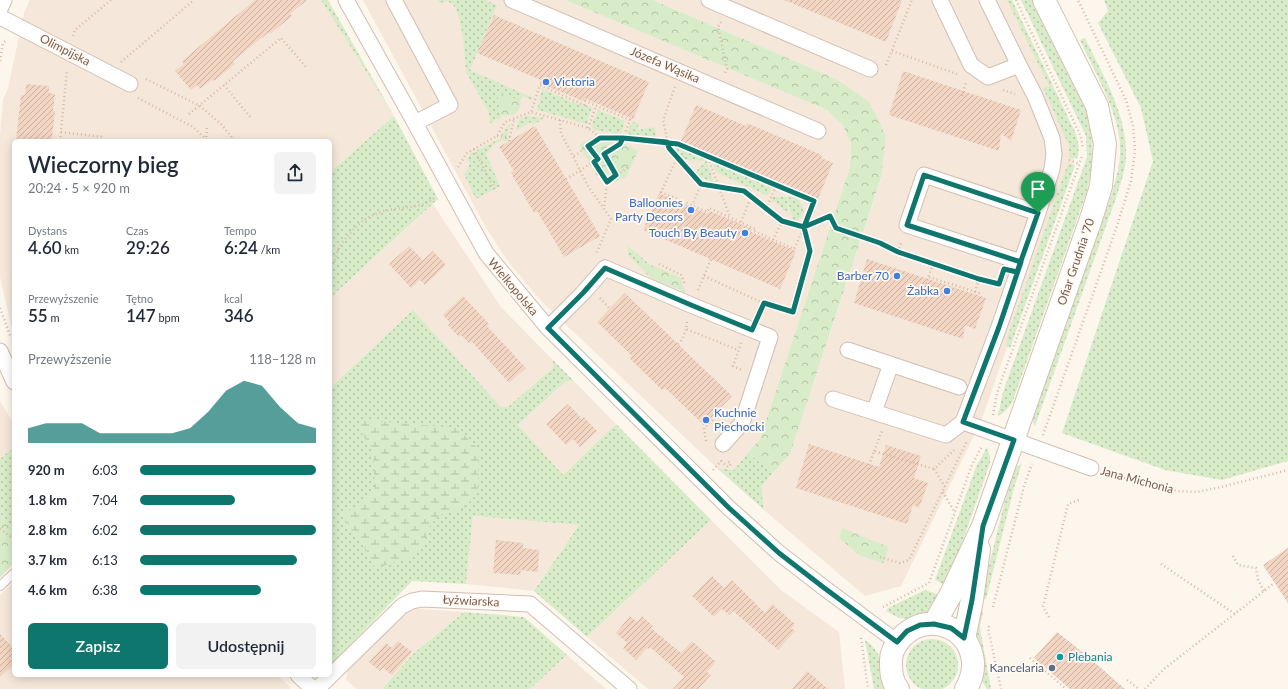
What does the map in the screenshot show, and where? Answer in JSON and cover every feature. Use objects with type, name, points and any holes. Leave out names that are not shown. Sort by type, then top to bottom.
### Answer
[{"type":"street","points":[[0,9],[4,0]]},
{"type":"street","name":"Wielkopolska","points":[[346,0],[486,253],[548,328],[729,508],[779,553],[897,642]]},
{"type":"street","points":[[394,0],[450,105],[415,123]]},
{"type":"street","name":"Józefa Wąsika","points":[[512,0],[818,131]]},
{"type":"street","points":[[709,0],[870,70]]},
{"type":"street","points":[[940,0],[971,65],[988,77],[1019,65]]},
{"type":"street","points":[[832,399],[946,435],[968,424],[1038,213],[1052,169],[1054,154],[1052,138],[1035,96],[987,0]]},
{"type":"street","name":"Ofiar Grudnia '70","points":[[934,624],[951,594],[983,526],[1092,216],[1100,186],[1105,144],[1097,106],[1044,0]]},
{"type":"street","name":"Olimpijska","points":[[0,17],[130,84]]},
{"type":"street","points":[[1019,267],[907,225],[924,175],[1038,213]]},
{"type":"street","points":[[548,328],[583,293],[605,268],[770,337],[742,423],[723,444]]},
{"type":"street","points":[[848,350],[959,387]]},
{"type":"street","points":[[0,351],[8,380]]},
{"type":"street","points":[[874,412],[891,364]]},
{"type":"street","name":"Jana Michonia","points":[[968,424],[1091,468]]},
{"type":"street","name":"Ofiar Grudnia '70","points":[[964,638],[972,600],[983,526]]},
{"type":"street","name":"Łyżwiarska","points":[[332,674],[402,606],[412,601],[422,599],[530,604],[629,689]]},
{"type":"street","points":[[898,689],[890,672],[891,656],[897,642],[907,631],[920,625],[934,624],[951,628],[964,638],[971,651],[974,665],[971,679],[966,689]]},
{"type":"street","points":[[300,677],[313,689]]},
{"type":"street","name":"Łyżwiarska","points":[[317,689],[329,677]]},
{"type":"lane","points":[[0,586],[12,575]]},
{"type":"path","points":[[60,139],[70,42],[75,30],[112,0]]},
{"type":"path","points":[[115,76],[123,58],[194,0]]},
{"type":"path","points":[[886,65],[912,0]]},
{"type":"path","points":[[718,27],[727,69]]},
{"type":"path","points":[[189,114],[281,38],[306,67]]},
{"type":"path","points":[[892,51],[964,76]]},
{"type":"path","points":[[681,72],[663,120],[669,148],[701,184],[744,191],[782,221],[804,227],[830,216],[836,228],[880,243],[898,252],[979,279],[999,284],[1004,269],[1019,267]]},
{"type":"path","points":[[146,79],[200,106],[221,124],[233,139]]},
{"type":"path","points":[[962,96],[967,80],[969,82]]},
{"type":"path","points":[[224,85],[251,118]]},
{"type":"path","points":[[531,112],[540,85],[584,105],[585,101],[630,120],[620,144],[566,179]]},
{"type":"path","points":[[998,88],[1026,98],[1035,96]]},
{"type":"path","points":[[588,128],[596,106]]},
{"type":"path","points":[[461,163],[467,153],[497,136],[505,122],[531,112],[588,128],[600,138]]},
{"type":"path","points":[[509,141],[514,118]]},
{"type":"path","points":[[560,120],[561,133],[588,186],[612,219],[603,237]]},
{"type":"path","points":[[206,139],[207,125]]},
{"type":"path","points":[[61,132],[104,137]]},
{"type":"path","points":[[497,136],[510,137]]},
{"type":"path","points":[[574,156],[600,138],[623,138],[678,144],[814,201],[794,249],[754,231],[755,228],[709,208],[707,212],[661,192],[677,158]]},
{"type":"path","points":[[588,146],[598,159]]},
{"type":"path","points":[[474,149],[496,192]]},
{"type":"path","points":[[604,154],[616,175]]},
{"type":"path","points":[[708,157],[730,217]]},
{"type":"path","points":[[1066,160],[1080,164]]},
{"type":"path","points":[[594,162],[607,182],[604,208]]},
{"type":"path","points":[[607,182],[629,167]]},
{"type":"path","points":[[692,206],[701,184]]},
{"type":"path","points":[[766,208],[776,186]]},
{"type":"path","points":[[332,265],[339,248],[349,234],[363,221],[376,214],[392,209],[421,205],[440,194]]},
{"type":"path","points":[[741,222],[752,197]]},
{"type":"path","points":[[773,240],[782,221]]},
{"type":"path","points":[[704,276],[764,303],[793,312],[810,251],[804,227]]},
{"type":"path","points":[[699,288],[711,259]]},
{"type":"path","points":[[659,264],[681,275],[685,286]]},
{"type":"path","points":[[926,284],[933,264]]},
{"type":"path","points":[[929,277],[982,294]]},
{"type":"path","points":[[975,292],[979,279]]},
{"type":"path","points":[[603,302],[610,309]]},
{"type":"path","points":[[752,330],[764,303]]},
{"type":"path","points":[[0,308],[12,341]]},
{"type":"path","points":[[678,344],[682,340],[686,329]]},
{"type":"path","points":[[880,557],[900,563],[910,560],[967,441],[968,424]]},
{"type":"path","points":[[704,428],[705,437]]},
{"type":"path","points":[[963,443],[967,441]]},
{"type":"path","points":[[934,469],[959,445]]},
{"type":"path","points":[[868,469],[874,451],[934,469],[945,487]]},
{"type":"path","points":[[710,473],[721,461],[728,467],[731,464],[728,462]]},
{"type":"path","name":"Jana Michonia","points":[[1091,468],[1154,486],[1178,491],[1197,492],[1288,470]]},
{"type":"path","points":[[943,492],[955,513]]},
{"type":"path","points":[[1049,617],[1042,608],[1068,504],[1079,500]]},
{"type":"path","points":[[0,529],[12,538]]},
{"type":"path","points":[[1233,556],[1238,565],[1256,568],[1258,580],[1264,591]]},
{"type":"path","points":[[1161,564],[1235,614]]},
{"type":"path","points":[[1144,689],[1164,669],[1273,584]]},
{"type":"path","points":[[861,638],[868,689]]},
{"type":"path","points":[[1030,658],[1066,689]]},
{"type":"path","points":[[1127,680],[1139,689]]},
{"type":"shaded area","points":[[30,0],[321,0],[394,116],[332,170],[332,139],[12,139],[12,327],[0,277],[0,135],[3,100],[8,88],[24,13]]},
{"type":"shaded area","points":[[363,0],[565,0],[827,110],[843,126],[851,144],[850,167],[760,439],[735,470],[717,468],[543,303],[509,263],[485,226]]},
{"type":"shaded area","points":[[653,0],[1009,0],[1079,145],[981,421],[901,586],[865,596],[764,510],[761,487],[790,454],[881,179],[886,137],[836,79]]},
{"type":"shaded area","points":[[433,204],[501,307],[553,360],[553,368],[508,408],[501,407],[413,310],[332,386],[332,296]]},
{"type":"shaded area","points":[[566,381],[574,381],[616,424],[563,475],[518,425]]},
{"type":"shaded area","points":[[0,401],[12,422],[12,449],[0,459]]},
{"type":"shaded area","points":[[473,516],[579,525],[534,591],[466,584]]},
{"type":"shaded area","points":[[711,520],[781,590],[839,632],[845,689],[648,689],[587,637]]},
{"type":"shaded area","points":[[12,584],[12,677],[278,677],[290,687],[290,689],[0,689],[0,595]]},
{"type":"shaded area","points":[[410,608],[464,612],[413,654],[382,689],[357,689],[346,680],[348,670]]},
{"type":"shaded area","points":[[567,655],[606,689],[530,689]]},
{"type":"green space","points":[[321,0],[328,0],[394,116]]},
{"type":"green space","points":[[438,0],[485,0],[497,5],[470,70],[533,98],[532,100],[522,96],[520,101],[497,92],[501,116],[500,119],[496,119],[491,125],[488,111],[466,72],[463,37],[459,17],[453,4],[447,1],[440,3]]},
{"type":"green space","points":[[565,0],[653,0],[836,79],[868,101],[886,137],[881,178],[790,454],[773,473],[748,453],[760,439],[850,167],[851,144],[843,126],[827,110]]},
{"type":"green space","points":[[1007,0],[1012,0],[1076,134],[1079,150],[1077,159],[1069,157],[1069,145],[1043,88],[1049,86]]},
{"type":"green space","points":[[1021,0],[1034,0],[1087,111],[1092,142],[1092,163],[1086,194],[1012,403],[998,416],[1003,392],[1087,157],[1086,136]]},
{"type":"green space","points":[[1104,0],[1288,0],[1288,461],[1222,480],[1165,470],[1062,433],[1153,161],[1141,108],[1098,23],[1108,11]]},
{"type":"green space","points":[[1085,38],[1119,111],[1126,143],[1126,159],[1116,198],[1035,426],[1033,423],[1033,414],[1111,196],[1119,165],[1119,133],[1111,106],[1080,40]]},
{"type":"green space","points":[[542,89],[585,107],[586,105],[592,107],[587,124],[537,110]]},
{"type":"green space","points":[[497,91],[520,101],[521,105],[515,114],[501,116]]},
{"type":"green space","points":[[598,110],[625,121],[621,134],[595,130],[591,126]]},
{"type":"green space","points":[[394,116],[438,199],[332,296],[332,170]]},
{"type":"green space","points":[[528,116],[545,118],[532,125],[531,122],[515,133],[520,118]]},
{"type":"green space","points":[[510,122],[507,140],[505,142],[503,140],[494,144],[486,154],[500,186],[476,199],[464,174],[470,163],[467,159],[470,154],[499,139]]},
{"type":"green space","points":[[632,122],[639,123],[637,130],[655,127],[656,137],[626,135]]},
{"type":"green space","points":[[592,137],[597,143],[619,141],[638,151],[626,177],[611,183],[596,175],[579,145]]},
{"type":"green space","points":[[678,147],[706,159],[715,185],[694,173],[706,161],[683,160],[674,148]]},
{"type":"green space","points":[[712,161],[772,187],[768,196],[716,172]]},
{"type":"green space","points":[[1068,163],[1075,165],[1010,348],[1006,346],[1007,338]]},
{"type":"green space","points":[[773,197],[795,197],[799,200],[804,212],[797,221],[788,219],[793,218],[788,203],[789,210],[785,211],[775,202],[771,202]]},
{"type":"green space","points":[[628,246],[649,264],[639,266],[628,255]]},
{"type":"green space","points":[[649,264],[680,277],[685,292],[652,279],[639,266]]},
{"type":"green space","points":[[413,310],[501,407],[508,407],[553,368],[553,360],[574,381],[566,381],[518,425],[563,475],[616,424],[711,520],[587,637],[534,591],[579,525],[473,516],[466,584],[412,581],[332,664],[332,386]]},
{"type":"green space","points":[[365,420],[457,428],[479,450],[478,493],[464,508],[439,515],[428,529],[425,543],[409,558],[375,568],[366,550],[348,525],[343,515],[365,501],[375,489],[373,453],[358,426]]},
{"type":"green space","points":[[987,447],[990,463],[947,586],[935,580],[976,467]]},
{"type":"green space","points":[[12,449],[12,528],[0,514],[0,459]]},
{"type":"green space","points":[[748,453],[773,473],[761,487],[764,510],[717,468],[734,470]]},
{"type":"green space","points":[[1022,463],[1014,488],[986,599],[981,598],[1011,476],[1015,469]]},
{"type":"green space","points":[[0,514],[12,528],[12,565],[0,578]]},
{"type":"green space","points":[[842,528],[889,547],[883,563],[861,556],[839,538]]},
{"type":"green space","points":[[925,590],[943,596],[932,613],[911,619],[899,618],[886,611],[888,608]]},
{"type":"green space","points":[[978,609],[983,612],[980,626],[991,689],[987,689],[981,680],[975,641]]},
{"type":"green space","points":[[464,612],[524,617],[567,655],[530,689],[382,689],[413,654]]},
{"type":"green space","points":[[932,639],[942,641],[950,647],[956,655],[958,665],[956,675],[950,683],[942,689],[937,690],[922,689],[914,683],[908,675],[906,665],[908,655],[914,647],[922,641]]},
{"type":"green space","points":[[865,640],[876,650],[879,656],[885,689],[874,689]]},
{"type":"building","points":[[255,0],[307,0],[290,14],[292,16],[270,34],[269,32],[233,61],[235,64],[214,81],[213,79],[200,89],[197,85],[191,90],[175,71],[184,64],[182,61]]},
{"type":"building","points":[[784,0],[902,0],[886,42]]},
{"type":"building","points":[[494,15],[649,82],[633,119],[584,98],[583,101],[539,83],[541,80],[477,53]]},
{"type":"building","points":[[903,71],[1021,110],[1011,141],[1001,133],[999,151],[889,115]]},
{"type":"building","points":[[26,84],[49,86],[49,93],[55,94],[52,138],[16,139],[21,95],[25,95]]},
{"type":"building","points":[[696,105],[746,126],[747,123],[822,155],[821,158],[833,163],[817,201],[680,143]]},
{"type":"building","points":[[535,126],[600,236],[564,257],[537,211],[534,213],[511,173],[514,171],[499,147]]},
{"type":"building","points":[[659,193],[708,214],[710,211],[752,229],[751,232],[796,251],[780,289],[643,230]]},
{"type":"building","points":[[409,246],[423,260],[433,251],[446,265],[425,285],[420,280],[411,288],[389,264]]},
{"type":"building","points":[[867,259],[986,298],[975,329],[965,325],[963,339],[854,303]]},
{"type":"building","points":[[625,293],[732,396],[704,425],[665,388],[662,390],[630,359],[632,356],[597,322]]},
{"type":"building","points":[[463,296],[489,324],[487,326],[526,368],[509,383],[471,341],[469,343],[461,335],[459,337],[448,325],[450,323],[443,315]]},
{"type":"building","points":[[568,404],[582,419],[584,417],[597,431],[580,447],[573,439],[566,445],[546,424]]},
{"type":"building","points":[[809,444],[879,467],[886,445],[921,456],[914,478],[928,483],[919,508],[913,505],[907,524],[796,488]]},
{"type":"building","points":[[496,540],[523,543],[523,548],[539,550],[538,572],[521,570],[520,575],[493,573]]},
{"type":"building","points":[[1288,548],[1288,603],[1263,565]]},
{"type":"building","points":[[712,576],[724,588],[732,580],[765,613],[772,604],[795,624],[791,628],[795,631],[778,650],[733,611],[729,615],[722,609],[714,617],[692,596]]},
{"type":"building","points":[[630,616],[637,622],[642,616],[653,626],[651,628],[681,653],[692,641],[716,662],[707,672],[711,675],[698,689],[673,689],[684,677],[651,648],[647,648],[636,660],[623,648],[627,643],[616,633]]},
{"type":"building","points":[[1057,632],[1125,689],[1070,689],[1034,658]]},
{"type":"building","points":[[0,634],[12,647],[12,666],[0,677]]},
{"type":"building","points":[[398,641],[412,652],[392,675],[383,668],[380,671],[369,662],[386,643],[392,648]]},
{"type":"building","points":[[807,671],[828,689],[792,689]]},
{"type":"place","name":"Victoria","points":[[546,82]]},
{"type":"place","name":"Balloonies Party Decors","points":[[691,210]]},
{"type":"place","name":"Touch By Beauty","points":[[745,233]]},
{"type":"place","name":"Barber 70","points":[[897,276]]},
{"type":"place","name":"Żabka","points":[[947,291]]},
{"type":"place","name":"Kuchnie Piechocki","points":[[706,420]]},
{"type":"place","name":"Plebania","points":[[1060,657]]},
{"type":"place","name":"Kancelaria","points":[[1052,668]]},
{"type":"route","points":[[1038,213],[924,175],[907,225],[1021,262],[999,327],[963,422],[1014,440],[983,526],[972,600],[964,638],[951,628],[934,624],[920,625],[907,631],[897,642],[823,587],[779,553],[729,508],[548,328],[595,281],[605,268],[752,330],[764,303],[793,312],[810,251],[804,227],[814,201],[678,144],[667,142],[623,138],[600,138],[588,146],[598,159],[594,162],[607,182],[616,175],[604,154],[620,144],[623,138],[667,142],[669,148],[677,158],[701,184],[744,191],[782,221],[804,227],[830,216],[836,228],[880,243],[898,252],[979,279],[999,284],[1004,269],[1017,272],[1021,262],[1038,213]]}]
